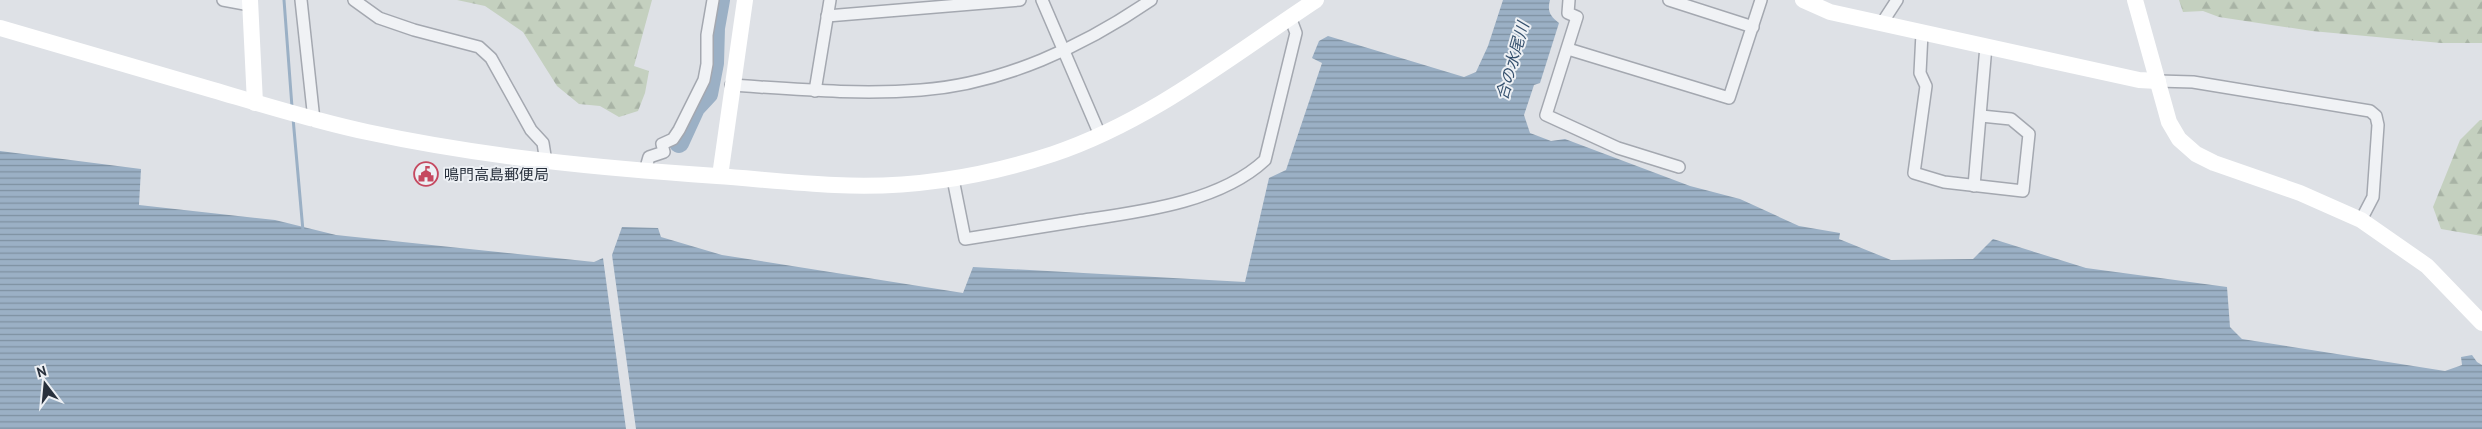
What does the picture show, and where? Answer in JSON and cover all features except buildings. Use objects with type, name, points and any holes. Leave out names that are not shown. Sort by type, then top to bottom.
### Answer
[{"type":"street","points":[[223,0],[250,3],[255,103]]},
{"type":"street","points":[[301,0],[311,119]]},
{"type":"street","points":[[354,0],[379,18],[414,30],[478,47],[491,58],[531,130],[543,143],[546,162]]},
{"type":"street","points":[[647,172],[649,157],[664,152],[662,144],[672,139],[679,130],[704,80],[707,64],[707,34],[713,0]]},
{"type":"street","points":[[720,176],[744,0]]},
{"type":"street","points":[[815,91],[830,0]]},
{"type":"street","points":[[827,16],[1020,0]]},
{"type":"street","points":[[1042,0],[1100,135]]},
{"type":"street","points":[[731,85],[815,91],[894,92],[955,85],[1013,70],[1063,51],[1105,29],[1152,0]]},
{"type":"street","points":[[0,28],[279,111],[452,149],[546,162],[647,172],[843,185],[912,184],[953,179],[1011,167],[1056,153],[1100,135],[1152,110],[1316,0]]},
{"type":"street","points":[[1569,0],[1568,13],[1578,17],[1546,115],[1618,148],[1679,167]]},
{"type":"street","points":[[1669,0],[1753,27]]},
{"type":"street","points":[[1568,49],[1729,98],[1760,0]]},
{"type":"street","points":[[1804,0],[1830,12],[2139,80],[2193,82],[2370,112],[2376,116],[2378,126],[2373,197],[2361,220]]},
{"type":"street","points":[[1882,23],[1897,0]]},
{"type":"street","points":[[2135,0],[2169,122],[2179,139],[2196,154],[2214,163],[2300,193],[2361,220],[2427,266],[2482,324]]},
{"type":"street","points":[[953,179],[965,239],[1155,209],[1229,184],[1265,160],[1296,34],[1290,17]]},
{"type":"street","points":[[1922,32],[1920,73],[1926,86],[1914,173],[1944,182],[2023,191],[2029,134],[2011,118],[1981,116]]},
{"type":"street","points":[[1974,186],[1986,46]]},
{"type":"green space","points":[[457,0],[652,0],[634,66],[649,71],[645,93],[638,111],[619,117],[600,106],[579,104],[557,86],[523,32],[485,6]]},
{"type":"green space","points":[[2179,0],[2482,0],[2482,43],[2441,43],[2312,31],[2219,17],[2203,11],[2183,12]]},
{"type":"green space","points":[[2482,120],[2482,236],[2441,229],[2433,207],[2460,140]]},
{"type":"water","name":"合の水尾川","points":[[1503,0],[1550,0],[1550,13],[1559,23],[1540,83],[1534,85],[1524,115],[1530,133],[1551,141],[1565,139],[1690,186],[1740,199],[1799,226],[1840,233],[1839,239],[1891,260],[1973,259],[1993,239],[2086,268],[2227,287],[2230,327],[2242,339],[2445,371],[2462,365],[2461,357],[2472,355],[2482,365],[2482,429],[636,429],[612,255],[622,227],[658,228],[661,237],[722,255],[963,293],[973,267],[1245,282],[1269,178],[1286,170],[1322,63],[1312,58],[1319,41],[1328,36],[1464,77],[1476,72],[1488,46]]},
{"type":"water","points":[[0,151],[141,169],[139,205],[275,220],[336,235],[594,262],[603,258],[626,429],[0,429]]},
{"type":"waterway","points":[[284,0],[292,107]]},
{"type":"waterway","points":[[679,143],[695,108],[708,94],[714,63],[715,28],[720,0]]},
{"type":"waterway","points":[[293,118],[303,231]]},
{"type":"place","name":"鳴門高島郵便局","points":[[426,174]]}]
